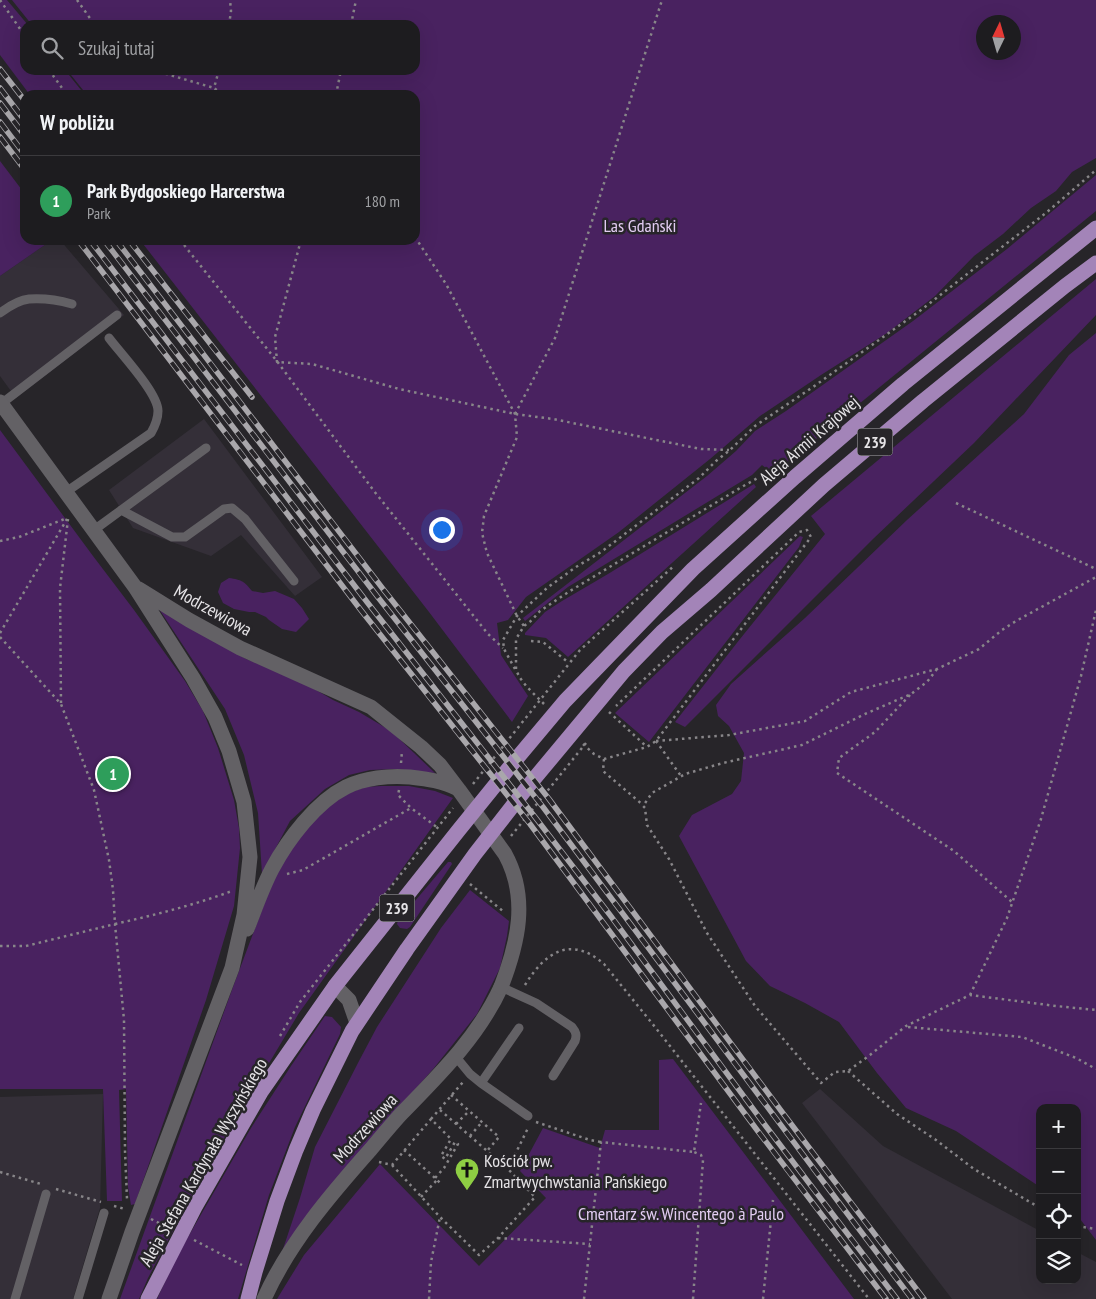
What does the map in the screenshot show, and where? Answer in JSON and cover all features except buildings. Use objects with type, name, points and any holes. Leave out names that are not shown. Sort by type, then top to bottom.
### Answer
[{"type":"main road","name":"Aleja Armii Krajowej","points":[[458,831],[565,702],[693,569],[795,477],[910,378],[1096,228]]},
{"type":"main road","name":"239","points":[[248,1299],[277,1201],[296,1150],[313,1110],[352,1030],[475,854],[529,785],[624,672],[662,632],[711,590],[824,485],[923,401],[1096,263]]},
{"type":"main road","name":"Aleja Stefana Kardynała Wyszyńskiego","points":[[148,1299],[176,1231],[195,1207],[261,1092],[335,986],[458,831]]},
{"type":"street","name":"Modrzewiowa","points":[[0,403],[135,587],[240,648],[371,707],[421,747],[440,765],[505,848],[511,865],[516,883],[519,912],[518,928],[512,961],[502,987],[489,1012],[456,1057],[399,1116],[337,1187],[297,1241],[272,1281],[264,1299]]},
{"type":"street","points":[[135,587],[193,678],[215,717],[229,751],[244,802],[250,857],[244,916],[232,968]]},
{"type":"street","points":[[109,1299],[132,1232],[232,968],[272,870],[299,829],[318,808],[346,787],[381,777],[400,776],[429,779],[448,784],[461,794]]},
{"type":"street","points":[[335,986],[349,1000],[357,1024]]},
{"type":"lane","points":[[0,313],[27,299],[57,300],[72,304]]},
{"type":"lane","points":[[0,403],[117,315]]},
{"type":"lane","points":[[66,492],[151,433],[157,421],[158,409],[153,393],[109,338]]},
{"type":"lane","points":[[94,530],[206,448]]},
{"type":"lane","points":[[120,510],[172,537],[185,536],[224,509],[232,508],[245,519],[294,581]]},
{"type":"lane","points":[[502,987],[536,1003],[572,1027],[576,1032],[575,1040],[553,1076]]},
{"type":"lane","points":[[481,1083],[519,1028]]},
{"type":"lane","points":[[456,1057],[470,1074],[528,1116]]},
{"type":"lane","points":[[15,1299],[46,1190]]},
{"type":"lane","points":[[78,1299],[104,1213]]},
{"type":"path","points":[[0,0],[20,29]]},
{"type":"path","points":[[77,0],[91,20]]},
{"type":"path","points":[[230,0],[230,20]]},
{"type":"path","points":[[352,20],[356,0]]},
{"type":"path","points":[[515,414],[555,338],[662,0]]},
{"type":"path","points":[[53,75],[63,90]]},
{"type":"path","points":[[169,75],[217,90]]},
{"type":"path","points":[[214,88],[218,75]]},
{"type":"path","points":[[337,90],[340,75]]},
{"type":"path","points":[[504,649],[503,640],[517,616],[547,588],[616,541],[699,478],[755,426],[921,310],[1047,212],[1096,170]]},
{"type":"path","points":[[184,245],[278,362],[386,506],[488,634],[504,649],[520,678],[534,692]]},
{"type":"path","points":[[278,362],[276,337],[300,245]]},
{"type":"path","points":[[420,245],[446,284],[515,414],[517,437],[484,516],[482,533],[487,554],[517,616],[524,626]]},
{"type":"path","points":[[278,362],[312,364],[399,390],[515,414],[553,419],[701,448],[730,450]]},
{"type":"path","points":[[516,670],[516,639],[524,626],[540,611],[747,484],[761,476],[767,481]]},
{"type":"path","points":[[956,503],[1096,568]]},
{"type":"path","points":[[0,541],[19,537],[68,518]]},
{"type":"path","points":[[0,633],[68,518]]},
{"type":"path","points":[[68,518],[60,588],[62,704],[94,790],[109,860],[114,890],[115,924],[124,1020],[125,1151],[126,1189],[129,1210],[110,1205]]},
{"type":"path","points":[[590,750],[599,758],[604,759],[647,747],[656,741],[811,537],[807,530],[798,532],[616,706]]},
{"type":"path","points":[[411,808],[438,828],[461,794],[580,650],[681,559]]},
{"type":"path","points":[[656,741],[729,735],[805,721],[850,692],[937,668],[979,648],[1002,630],[1096,577]]},
{"type":"path","points":[[970,995],[1007,918],[1041,819],[1096,610]]},
{"type":"path","points":[[0,638],[62,704]]},
{"type":"path","points":[[531,641],[544,642],[570,663]]},
{"type":"path","points":[[937,668],[927,682],[911,694],[875,732],[839,758],[837,773],[954,851],[1012,902]]},
{"type":"path","points":[[643,806],[652,793],[685,774],[723,762],[802,745],[911,694]]},
{"type":"path","points":[[609,712],[647,747]]},
{"type":"path","points":[[656,741],[681,776]]},
{"type":"path","points":[[505,848],[586,742]]},
{"type":"path","points":[[604,759],[604,771],[645,808],[647,825],[669,859],[707,933],[755,1006],[821,1084],[835,1072],[848,1071],[906,1026],[970,995],[1096,1010]]},
{"type":"path","points":[[469,883],[508,915]]},
{"type":"path","points":[[0,946],[26,946],[167,912],[232,891]]},
{"type":"path","points":[[518,994],[547,957],[558,951],[570,949],[583,951],[595,956],[604,964],[655,1027],[869,1299]]},
{"type":"path","points":[[906,1026],[1022,1037],[1096,1068]]},
{"type":"path","points":[[848,1071],[897,1114],[936,1140],[974,1169],[1036,1206]]},
{"type":"path","points":[[451,1096],[499,1137],[487,1151]]},
{"type":"path","points":[[694,1152],[701,1103]]},
{"type":"path","points":[[379,1162],[392,1165],[440,1217],[479,1255],[498,1238],[535,1197],[508,1169],[440,1109]]},
{"type":"path","points":[[456,1124],[469,1111]]},
{"type":"path","points":[[392,1165],[431,1119],[451,1140],[441,1156],[445,1159],[455,1142],[458,1144],[437,1180],[421,1197]]},
{"type":"path","points":[[508,1169],[531,1120],[590,1140],[694,1152],[701,1155],[703,1160],[693,1299]]},
{"type":"path","points":[[470,1136],[482,1122]]},
{"type":"path","points":[[584,1299],[601,1142]]},
{"type":"path","points":[[404,1150],[437,1180]]},
{"type":"path","points":[[0,1172],[46,1190]]},
{"type":"path","points":[[55,1188],[101,1202]]},
{"type":"path","points":[[763,1299],[773,1200]]},
{"type":"path","points":[[146,1216],[255,1272]]},
{"type":"path","points":[[429,1299],[431,1262],[440,1217]]},
{"type":"path","points":[[1081,1227],[1096,1229]]},
{"type":"path","points":[[498,1238],[590,1244]]},
{"type":"shaded area","points":[[45,245],[64,245],[124,315],[16,398],[0,376],[0,276]]},
{"type":"shaded area","points":[[204,419],[322,577],[295,596],[241,535],[211,556],[133,528],[109,490]]},
{"type":"shaded area","points":[[820,1089],[883,1146],[1036,1229],[1036,1284],[1081,1284],[1081,1254],[1096,1262],[1096,1299],[952,1299],[802,1103]]},
{"type":"shaded area","points":[[103,1094],[100,1208],[73,1299],[0,1299],[0,1097]]},
{"type":"green space","points":[[0,0],[7,0],[24,20],[20,20],[20,75],[69,75],[81,90],[26,90],[0,55]]},
{"type":"green space","name":"Las Gdański","points":[[12,0],[1096,0],[1096,158],[1072,172],[1056,191],[1031,208],[1003,234],[974,256],[935,296],[887,333],[760,416],[619,532],[526,597],[508,620],[497,623],[501,655],[528,696],[512,722],[144,245],[420,245],[420,90],[83,90],[71,75],[420,75],[420,20],[28,20]]},
{"type":"green space","points":[[0,161],[20,187],[20,245],[45,245],[0,276]]},
{"type":"green space","points":[[1096,175],[1096,211],[773,474],[762,465],[752,475],[568,587],[525,621],[523,618],[707,476],[736,451],[755,431],[913,321],[1007,249]]},
{"type":"green space","points":[[1096,279],[1096,315],[974,443],[873,539],[685,727],[675,722],[825,534],[811,516]]},
{"type":"green space","points":[[1096,333],[1096,1240],[1081,1220],[1081,1104],[1036,1104],[1036,1184],[956,1131],[906,1108],[839,1022],[770,986],[746,961],[679,836],[692,815],[732,794],[741,781],[744,753],[729,726],[718,716],[716,705],[731,684],[805,618],[907,520],[1024,414],[1069,355]]},
{"type":"green space","points":[[0,430],[185,681],[203,711],[218,748],[234,800],[239,828],[240,848],[234,906],[206,1000],[135,1204],[131,1205],[128,1187],[126,1089],[119,1090],[122,1201],[107,1201],[103,1089],[0,1089]]},
{"type":"green space","points":[[754,484],[756,487],[568,657],[546,638],[525,635],[545,612]]},
{"type":"green space","points":[[800,536],[803,537],[799,547],[649,742],[615,713]]},
{"type":"green space","points":[[229,578],[237,579],[247,585],[252,591],[263,593],[275,591],[294,599],[309,619],[296,632],[282,629],[266,617],[255,612],[234,609],[223,603],[218,592],[221,583]]},
{"type":"green space","points":[[159,609],[246,659],[296,678],[391,731],[435,773],[396,769],[370,770],[349,775],[325,789],[290,821],[262,874],[258,813],[244,755],[225,709]]},
{"type":"green space","points":[[409,786],[435,791],[453,798],[299,1013],[208,1165],[148,1278],[139,1299],[120,1299],[277,870],[312,821],[336,801],[349,793],[365,787]]},
{"type":"green space","points":[[448,862],[452,864],[410,927],[407,929],[400,928],[397,924],[398,921]]},
{"type":"green space","points":[[470,890],[509,921],[500,968],[477,1014],[434,1068],[368,1143],[281,1255],[315,1147],[359,1061],[377,1027],[441,928]]},
{"type":"green space","points":[[325,1016],[332,1017],[341,1027],[340,1034],[295,1127],[269,1195],[238,1299],[157,1299],[177,1256],[251,1128]]},
{"type":"green space","name":"Cmentarz św. Wincentego à Paulo","points":[[673,1059],[854,1299],[277,1299],[304,1255],[380,1164],[479,1266],[546,1198],[520,1171],[543,1128],[600,1148],[605,1130],[659,1130],[659,1060]]},
{"type":"railway","points":[[0,69],[20,95]]},
{"type":"railway","points":[[0,88],[20,114]]},
{"type":"railway","points":[[0,103],[20,129]]},
{"type":"railway","points":[[0,122],[20,148]]},
{"type":"railway","points":[[0,137],[20,163]]},
{"type":"railway","points":[[82,245],[360,609],[530,824],[757,1130],[886,1299]]},
{"type":"railway","points":[[94,245],[610,915],[765,1125],[897,1299]]},
{"type":"railway","points":[[108,245],[377,596],[543,807],[912,1299]]},
{"type":"railway","points":[[120,245],[383,589],[549,799],[924,1299]]},
{"type":"railway","points":[[133,245],[252,397]]},
{"type":"place","name":"Park Bydgoskiego Harcerstwa","points":[[113,774]]},
{"type":"place","name":"Kościół pw. Zmartwychwstania Pańskiego","points":[[467,1191]]}]
